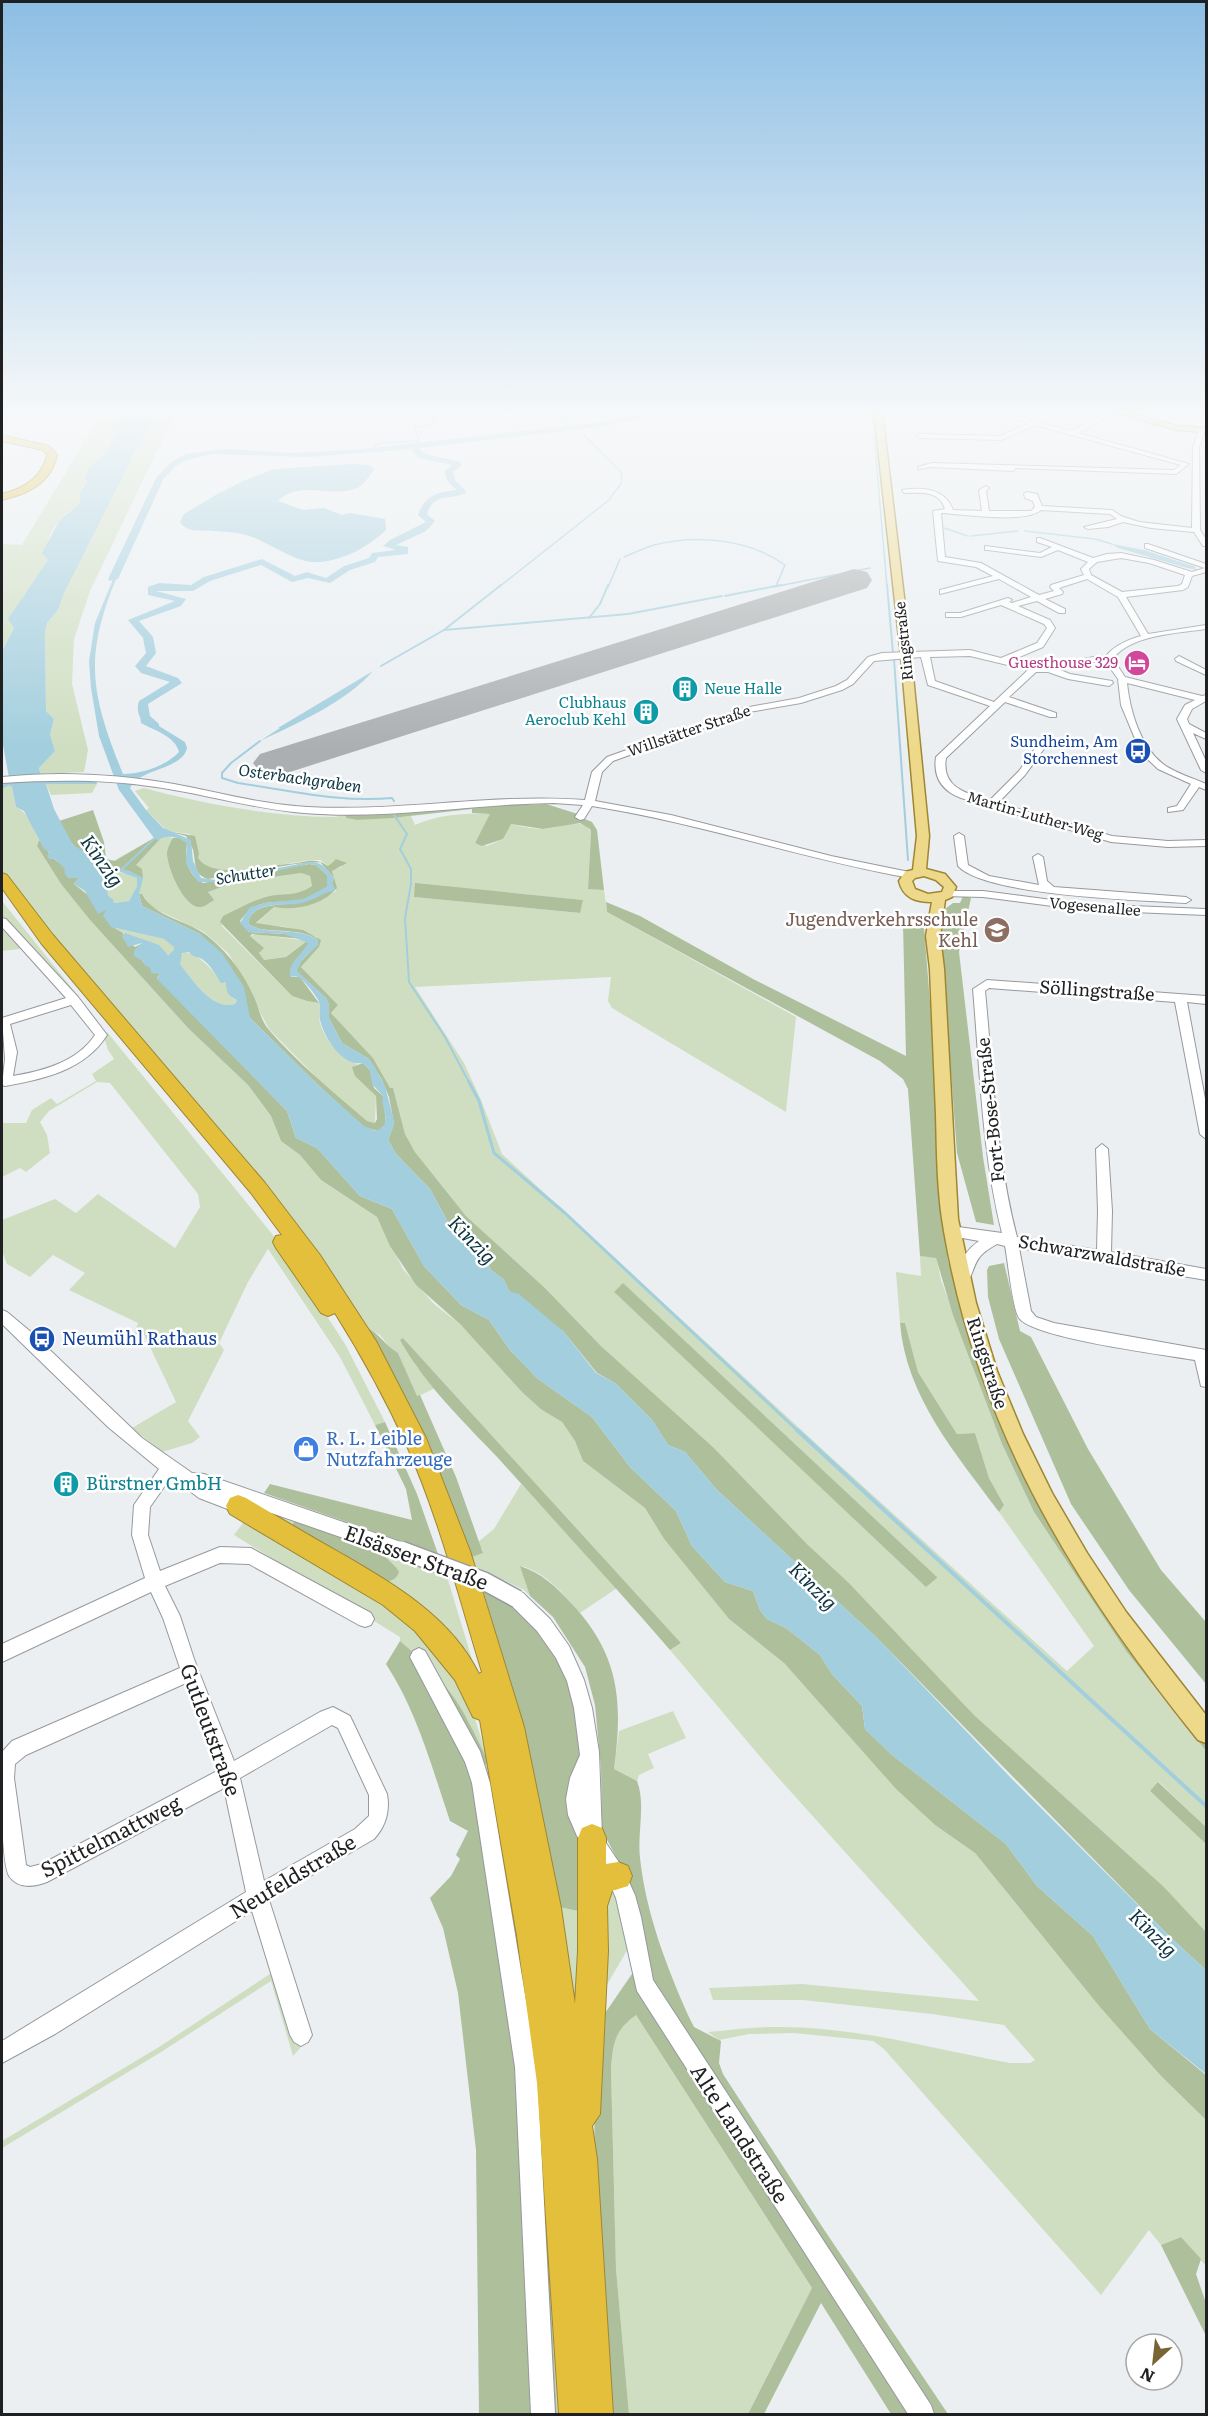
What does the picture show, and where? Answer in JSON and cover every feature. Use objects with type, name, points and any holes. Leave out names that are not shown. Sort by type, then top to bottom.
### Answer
[{"type":"highway","points":[[2,878],[47,939],[258,1188],[313,1261],[368,1347],[418,1445],[458,1551],[511,1727],[547,1908],[581,2159],[596,2415]]},
{"type":"highway","points":[[2,892],[23,922],[238,1180],[322,1299],[358,1357],[408,1456],[441,1541],[478,1660],[500,1752],[532,1936],[553,2083],[577,2415]]},
{"type":"highway","points":[[244,1502],[392,1597],[424,1623],[464,1671],[500,1752]]},
{"type":"highway","points":[[581,2159],[594,1906],[591,1838]]},
{"type":"highway","points":[[594,1906],[602,1879],[618,1876]]},
{"type":"main road","name":"Ringstraße","points":[[891,524],[923,837],[943,887],[933,936]]},
{"type":"main road","name":"Ringstraße","points":[[911,877],[923,837]]},
{"type":"main road","points":[[911,877],[943,887],[921,898],[911,893],[911,877]]},
{"type":"main road","name":"Ringstraße","points":[[921,898],[926,921],[933,936],[937,969],[951,1231],[962,1285],[997,1398],[1013,1436],[1066,1540],[1123,1624],[1206,1732]]},
{"type":"street","points":[[938,524],[941,559],[978,565],[1062,611]]},
{"type":"street","points":[[1088,527],[1112,524]]},
{"type":"street","points":[[1177,524],[1200,524]]},
{"type":"street","points":[[1196,525],[1206,544]]},
{"type":"street","points":[[1040,540],[1093,561]]},
{"type":"street","points":[[1148,546],[1206,568]]},
{"type":"street","points":[[988,548],[1041,555],[1058,547]]},
{"type":"street","points":[[1146,638],[1121,595],[1088,576],[1085,569],[1093,561],[1108,556],[1125,556],[1194,573]]},
{"type":"street","points":[[1121,595],[1180,588],[1185,585],[1187,578],[1206,568]]},
{"type":"street","points":[[1011,606],[1059,592],[1054,587],[1088,576]]},
{"type":"street","points":[[943,592],[999,577]]},
{"type":"street","points":[[949,615],[961,615],[1029,594]]},
{"type":"street","points":[[1002,602],[1047,622],[1052,628],[1040,645],[1002,661]]},
{"type":"street","points":[[1171,810],[1180,808],[1203,785],[1161,767],[1144,751],[1109,658],[1115,649],[1146,638],[1206,627]]},
{"type":"street","points":[[1187,629],[1206,640]]},
{"type":"street","name":"Willstätter Straße","points":[[580,817],[590,803],[593,777],[600,765],[610,759],[747,710],[801,700],[839,688],[850,682],[871,659],[882,656],[970,653],[1034,669],[1049,669],[1089,658],[1109,658]]},
{"type":"street","points":[[925,655],[931,683],[1053,715]]},
{"type":"street","points":[[1179,659],[1206,673]]},
{"type":"street","name":"Martin-Luther-Weg","points":[[1034,669],[940,760],[943,783],[946,787],[957,794],[1111,838],[1168,844],[1206,843]]},
{"type":"street","points":[[1049,669],[1068,676],[1204,698]]},
{"type":"street","points":[[1204,698],[1184,712],[1182,719],[1206,770]]},
{"type":"street","points":[[1184,725],[1206,736]]},
{"type":"street","points":[[992,804],[1022,773],[1044,742]]},
{"type":"street","points":[[2,780],[71,776],[157,784],[273,806],[335,812],[370,812],[509,800],[590,803],[665,816],[870,869],[911,877]]},
{"type":"street","points":[[959,836],[963,866],[987,879],[1081,894],[1186,900]]},
{"type":"street","points":[[1038,857],[1042,882],[1051,890]]},
{"type":"street","name":"Vogesenallee","points":[[943,887],[1083,907],[1206,912]]},
{"type":"street","points":[[1081,894],[1083,907]]},
{"type":"street","points":[[2,921],[75,1000],[99,1029],[101,1035],[78,1057],[52,1072],[3,1082]]},
{"type":"street","name":"Fort-Bose-Straße","points":[[987,984],[983,984],[980,989],[992,1136],[1005,1239]]},
{"type":"street","name":"Söllingstraße","points":[[987,984],[1206,1000]]},
{"type":"street","points":[[1180,997],[1206,1134]]},
{"type":"street","points":[[3,1082],[12,1065],[12,1055],[3,1022],[75,1000]]},
{"type":"street","points":[[1102,1149],[1105,1211],[1104,1256]]},
{"type":"street","name":"Schwarzwaldstraße","points":[[951,1231],[1206,1274]]},
{"type":"street","points":[[1005,1239],[1024,1314],[1031,1321],[1054,1329],[1204,1356],[1206,1381]]},
{"type":"street","name":"Schwarzwaldstraße","points":[[962,1285],[965,1265],[973,1252],[1005,1239]]},
{"type":"street","name":"Elsässer Straße","points":[[2,1316],[42,1351],[131,1439],[168,1469],[189,1480],[198,1489],[401,1550],[484,1581],[517,1599],[548,1629],[570,1664],[583,1701],[590,1752],[576,1784],[574,1800],[578,1820],[591,1838]]},
{"type":"street","name":"Gutleutstraße","points":[[168,1469],[142,1505],[140,1535],[155,1583],[171,1616],[230,1774],[257,1895],[301,2035]]},
{"type":"street","points":[[2,1653],[191,1565],[220,1555],[251,1556],[365,1619]]},
{"type":"street","points":[[419,1657],[472,1758],[481,1783],[513,1974],[526,2067],[543,2415]]},
{"type":"street","name":"Spittelmattweg","points":[[190,1672],[91,1715],[19,1748],[11,1754],[6,1760],[5,1778],[15,1868],[21,1876],[27,1878],[47,1872],[230,1774]]},
{"type":"street","name":"Neufeldstraße","points":[[2,2053],[211,1926],[257,1895],[370,1830],[379,1816],[381,1805],[378,1794],[344,1722],[333,1716],[230,1774]]},
{"type":"street","name":"Alte Landstraße","points":[[591,1838],[618,1876],[627,1898],[638,1963],[644,1984],[922,2415]]},
{"type":"green space","points":[[35,524],[57,524],[48,542],[48,560],[34,584],[23,596],[14,628],[2,651],[2,544],[22,545]]},
{"type":"green space","points":[[99,524],[122,524],[90,591],[74,639],[72,684],[88,750],[84,772],[41,774],[39,768],[55,751],[50,735],[54,719],[46,711],[45,633],[47,623],[58,610],[64,593]]},
{"type":"green space","points":[[9,784],[12,787],[16,807],[30,821],[39,840],[37,846],[61,884],[90,920],[188,1028],[248,1085],[271,1116],[281,1141],[300,1155],[321,1180],[377,1217],[403,1269],[434,1304],[461,1325],[542,1410],[562,1422],[575,1441],[583,1461],[645,1508],[664,1539],[729,1619],[784,1663],[896,1789],[935,1825],[975,1853],[1099,2006],[1161,2076],[1206,2120],[1206,2266],[1181,2237],[1161,2245],[1149,2230],[1101,2295],[884,2049],[873,2041],[794,2033],[749,2034],[719,2040],[708,2032],[759,2027],[835,2030],[894,2039],[1010,2063],[1030,2063],[1035,2060],[1004,2025],[932,2014],[803,2000],[713,2000],[709,1988],[802,1984],[979,2001],[774,1773],[670,1650],[681,1643],[403,1338],[416,1366],[435,1388],[417,1397],[398,1353],[392,1350],[380,1335],[365,1327],[18,894],[2,870],[2,789]]},
{"type":"green space","points":[[46,784],[97,784],[92,793],[51,795]]},
{"type":"green space","points":[[144,788],[213,804],[261,812],[332,817],[346,815],[346,818],[357,820],[411,816],[415,825],[433,818],[453,815],[491,814],[475,843],[487,846],[503,839],[510,824],[543,829],[582,824],[591,832],[588,888],[604,890],[607,912],[796,1017],[786,1112],[612,1008],[608,1001],[611,977],[415,987],[464,1063],[502,1154],[1067,1671],[1094,1646],[999,1512],[1004,1505],[989,1478],[975,1433],[957,1434],[918,1372],[905,1323],[900,1323],[896,1272],[921,1276],[920,1256],[936,1257],[941,1280],[1002,1444],[1034,1512],[1126,1651],[1206,1751],[1206,1827],[1159,1782],[1150,1791],[1206,1844],[1206,1932],[1164,1887],[974,1715],[849,1583],[807,1544],[714,1448],[601,1346],[545,1288],[466,1216],[415,1152],[405,1134],[393,1089],[390,1089],[373,1058],[331,1013],[338,1005],[301,967],[319,947],[317,937],[287,927],[256,924],[274,907],[290,908],[306,905],[336,891],[332,870],[342,867],[334,860],[328,866],[320,860],[314,860],[238,870],[210,869],[200,862],[190,834],[167,831],[146,810],[149,808],[135,791]],"holes":[[[415,884],[583,900],[579,913],[415,897]],[[623,1284],[937,1577],[937,1578],[926,1586],[614,1292]]]},
{"type":"green space","points":[[546,804],[581,815],[580,817],[592,822],[597,830],[604,890],[588,889],[591,832],[580,823],[543,829],[511,824],[503,839],[482,846],[475,843],[490,814],[472,813],[472,809],[392,818],[357,820],[346,818],[346,815]]},
{"type":"green space","points":[[93,810],[104,842],[106,859],[115,861],[154,838],[159,840],[136,865],[142,869],[143,878],[98,861],[74,846],[59,821]]},
{"type":"green space","points":[[167,831],[195,836],[198,858],[205,865],[215,868],[240,870],[309,861],[318,861],[323,863],[328,866],[336,859],[347,863],[332,871],[337,888],[324,899],[299,907],[274,907],[256,923],[303,930],[321,940],[319,947],[301,967],[338,1005],[331,1013],[373,1058],[390,1088],[393,1088],[405,1134],[415,1152],[466,1216],[545,1288],[601,1346],[714,1448],[807,1544],[849,1583],[974,1715],[1164,1887],[1206,1932],[1206,1970],[1169,1936],[876,1637],[716,1489],[685,1452],[668,1445],[652,1420],[615,1383],[597,1373],[563,1331],[509,1291],[504,1280],[491,1270],[485,1257],[449,1224],[430,1189],[396,1154],[388,1140],[394,1124],[389,1097],[382,1080],[369,1059],[342,1043],[329,1018],[329,1005],[326,998],[296,971],[300,962],[318,940],[310,935],[261,929],[248,923],[253,913],[262,908],[301,902],[326,891],[334,878],[320,862],[208,879],[197,871],[192,848],[186,836]]},
{"type":"green space","points":[[166,836],[173,838],[167,852],[173,878],[184,896],[198,906],[205,906],[207,892],[232,883],[301,873],[310,876],[312,886],[302,892],[269,897],[223,916],[222,926],[292,996],[319,1003],[319,1017],[327,1039],[338,1052],[358,1064],[353,1067],[355,1071],[376,1096],[375,1123],[367,1121],[323,1084],[269,1029],[229,954],[204,932],[153,908],[142,894],[139,894],[142,878],[106,865],[154,838]]},
{"type":"green space","points":[[173,838],[180,838],[187,843],[186,855],[190,871],[203,883],[309,864],[316,865],[327,875],[327,887],[311,896],[301,900],[261,904],[254,907],[240,921],[249,932],[285,934],[302,939],[252,934],[250,936],[264,948],[259,953],[264,960],[286,957],[307,941],[309,944],[300,955],[291,977],[300,977],[319,1003],[292,996],[220,922],[223,916],[249,903],[306,890],[312,886],[310,876],[301,873],[232,883],[208,892],[214,900],[201,907],[195,906],[188,901],[177,885],[167,858],[169,845]]},
{"type":"green space","points":[[39,840],[53,858],[79,878],[74,884],[107,910],[109,922],[123,933],[123,938],[135,947],[143,943],[134,951],[145,964],[160,974],[157,978],[287,1111],[296,1138],[317,1148],[360,1196],[392,1209],[424,1266],[461,1305],[489,1320],[510,1350],[538,1379],[592,1417],[630,1467],[676,1511],[692,1546],[725,1582],[753,1591],[760,1610],[767,1619],[786,1628],[820,1655],[832,1674],[862,1706],[865,1729],[891,1754],[1006,1844],[1037,1886],[1093,1936],[1150,2029],[1206,2075],[1206,2120],[1161,2076],[1099,2006],[975,1853],[935,1825],[896,1789],[784,1663],[729,1619],[664,1539],[645,1508],[583,1461],[575,1441],[562,1422],[542,1410],[523,1393],[461,1325],[416,1285],[390,1246],[377,1217],[321,1180],[300,1155],[281,1141],[271,1116],[248,1085],[188,1028],[90,920],[61,884],[37,846]]},
{"type":"green space","points":[[111,873],[131,874],[137,878],[137,886],[129,901],[114,903],[112,898],[108,897],[107,879]]},
{"type":"green space","points":[[415,883],[583,900],[580,913],[414,897]]},
{"type":"green space","points":[[139,894],[142,894],[156,909],[202,932],[217,944],[245,980],[269,1030],[329,1088],[367,1121],[375,1123],[377,1119],[376,1096],[355,1076],[352,1067],[363,1063],[370,1070],[374,1088],[383,1096],[386,1124],[378,1131],[364,1127],[318,1085],[250,1018],[200,934],[142,906]]},
{"type":"green space","points":[[963,896],[971,898],[959,952],[983,1157],[994,1225],[976,1222],[957,1153],[941,937],[942,925],[947,918],[945,909],[953,903],[960,903]]},
{"type":"green space","points":[[2,901],[74,991],[71,993],[28,948],[2,951],[2,927],[5,925],[2,921]]},
{"type":"green space","points":[[606,902],[640,916],[753,979],[906,1056],[903,923],[924,927],[935,1066],[938,1188],[948,1261],[982,1373],[1159,1680],[1206,1739],[1206,1751],[1126,1651],[1034,1512],[1002,1444],[953,1315],[936,1258],[920,1256],[908,1089],[903,1079],[880,1061],[607,912]]},
{"type":"green space","points":[[111,927],[164,939],[174,946],[174,950],[170,954],[165,954]]},
{"type":"green space","points":[[256,934],[307,941],[286,957],[264,960],[260,956],[259,944],[250,936]]},
{"type":"green space","points":[[184,952],[200,959],[221,982],[226,982],[232,998],[237,1000],[235,1004],[218,1003],[203,992],[180,964],[180,956]]},
{"type":"green space","points":[[107,1032],[277,1240],[345,1344],[385,1422],[375,1425],[340,1357],[268,1249],[248,1282],[219,1343],[224,1350],[188,1421],[200,1437],[192,1443],[162,1452],[132,1428],[176,1402],[143,1332],[134,1335],[138,1323],[69,1290],[85,1273],[53,1255],[30,1277],[7,1264],[2,1251],[2,1220],[55,1199],[76,1213],[98,1194],[175,1248],[200,1207],[198,1194],[110,1083],[97,1082],[49,1111],[40,1122],[47,1135],[50,1153],[26,1172],[20,1168],[2,1177],[2,1123],[26,1123],[32,1110],[51,1098],[57,1104],[96,1081],[92,1074],[114,1059],[104,1037]]},
{"type":"green space","points":[[1004,1263],[1020,1331],[1031,1337],[1088,1449],[1161,1570],[1206,1622],[1206,1684],[1129,1590],[1071,1504],[999,1339],[988,1297],[987,1270],[989,1266]]},
{"type":"green space","points":[[623,1283],[937,1578],[926,1587],[614,1292]]},
{"type":"green space","points":[[900,1323],[905,1323],[918,1372],[957,1434],[975,1433],[989,1478],[1004,1505],[999,1512],[950,1446],[923,1400],[904,1350]]},
{"type":"green space","points":[[365,1327],[398,1353],[417,1396],[420,1395],[456,1477],[483,1553],[469,1558]]},
{"type":"green space","points":[[403,1338],[681,1643],[670,1650],[446,1402],[410,1357],[400,1340]]},
{"type":"green space","points":[[385,1422],[417,1494],[438,1554],[264,1493],[270,1484],[412,1520],[406,1489],[375,1425]]},
{"type":"green space","points":[[521,1484],[617,1588],[580,1613],[554,1585],[530,1569],[521,1566],[530,1596],[524,1590],[472,1565],[469,1558],[483,1551],[478,1542],[494,1529]]},
{"type":"green space","points":[[255,1507],[295,1520],[289,1529],[392,1563],[384,1557],[380,1550],[446,1573],[481,1689],[468,1696],[489,1764],[504,1843],[553,2187],[566,2414],[557,2414],[540,2102],[485,1765],[487,1760],[470,1729],[437,1681],[400,1641],[400,1637],[234,1535]]},
{"type":"green space","points":[[295,1520],[380,1550],[399,1572],[396,1578],[380,1582],[289,1530]]},
{"type":"green space","points":[[520,1566],[542,1577],[571,1603],[600,1641],[609,1661],[614,1680],[618,1722],[614,1769],[637,1781],[640,1790],[639,1848],[647,1899],[665,1958],[694,2027],[721,2041],[719,2063],[723,2074],[948,2414],[891,2414],[821,2303],[764,2414],[748,2414],[812,2288],[636,2015],[623,2027],[616,2039],[611,2069],[616,2269],[629,2414],[606,2414],[594,2165],[595,2078],[601,2019],[634,1971],[625,1874],[602,1830],[601,1768],[595,1705],[585,1667],[553,1617],[530,1596]]},
{"type":"green space","points":[[483,1590],[525,1614],[563,1663],[578,1718],[586,1844],[583,1912],[559,1907],[527,1745]]},
{"type":"green space","points":[[400,1641],[429,1668],[456,1700],[488,1761],[485,1765],[540,2102],[557,2414],[479,2414],[476,2150],[458,1993],[443,1928],[430,1898],[451,1876],[460,1859],[456,1855],[468,1831],[450,1821],[415,1720],[386,1664]]},
{"type":"green space","points":[[673,1711],[686,1738],[648,1754],[654,1768],[639,1775],[637,1781],[614,1769],[619,1731]]},
{"type":"green space","points":[[1158,1782],[1206,1827],[1206,1844],[1150,1791]]},
{"type":"green space","points":[[609,1886],[620,1905],[629,1947],[598,2000]]},
{"type":"green space","points":[[559,1907],[583,1912],[580,2047]]},
{"type":"green space","points":[[276,1970],[302,2046],[293,2056],[271,1981],[158,2054],[2,2148],[2,2141],[159,2047]]},
{"type":"green space","points":[[636,2015],[812,2288],[748,2414],[629,2414],[616,2269],[611,2069],[616,2039],[623,2027]]},
{"type":"green space","points":[[1181,2237],[1201,2259],[1196,2274],[1206,2303],[1206,2336],[1161,2245]]},
{"type":"water","name":"Kinzig","points":[[58,524],[99,524],[64,593],[58,610],[47,623],[45,633],[46,711],[54,719],[50,735],[55,751],[39,768],[42,779],[96,780],[97,784],[46,784],[54,809],[73,845],[109,866],[130,871],[143,878],[139,894],[142,906],[200,934],[222,953],[244,987],[250,1018],[318,1085],[364,1126],[376,1131],[383,1127],[386,1119],[383,1096],[372,1084],[370,1070],[363,1063],[355,1063],[341,1056],[335,1049],[322,1027],[317,998],[300,978],[290,976],[293,963],[308,943],[285,934],[249,932],[240,923],[250,907],[303,899],[327,887],[327,875],[316,865],[309,864],[224,882],[198,882],[186,864],[187,843],[173,837],[159,840],[154,838],[119,790],[99,736],[89,661],[95,623],[121,560],[124,560],[102,619],[95,667],[102,715],[111,742],[123,774],[138,773],[153,768],[174,757],[179,752],[174,742],[141,723],[139,709],[147,709],[148,716],[154,723],[185,742],[187,748],[184,755],[177,761],[142,776],[130,788],[163,828],[191,840],[193,861],[201,878],[216,880],[314,862],[321,864],[334,878],[332,882],[335,889],[333,891],[302,903],[263,907],[251,915],[248,923],[261,929],[300,933],[318,940],[318,945],[302,960],[297,971],[326,998],[329,1005],[329,1018],[342,1043],[369,1059],[385,1086],[394,1124],[388,1140],[396,1154],[430,1189],[449,1224],[485,1257],[491,1270],[504,1280],[509,1291],[519,1294],[563,1331],[596,1373],[615,1383],[652,1420],[668,1445],[685,1452],[716,1489],[876,1637],[1012,1779],[1206,1970],[1206,2074],[1150,2029],[1093,1936],[1037,1886],[1006,1844],[891,1754],[865,1729],[862,1706],[832,1674],[820,1655],[786,1628],[767,1619],[760,1610],[753,1591],[725,1582],[692,1546],[676,1511],[630,1467],[592,1417],[538,1379],[510,1350],[489,1320],[461,1305],[424,1266],[392,1209],[360,1196],[317,1148],[296,1138],[287,1111],[157,979],[160,974],[151,973],[150,967],[145,966],[143,961],[134,956],[134,951],[142,943],[128,947],[122,935],[125,933],[159,945],[168,955],[174,947],[164,939],[111,927],[103,916],[106,910],[98,914],[85,891],[74,884],[79,878],[68,878],[64,872],[65,869],[55,859],[49,859],[47,856],[50,853],[44,849],[24,811],[16,807],[12,787],[9,785],[2,789],[9,778],[2,739],[2,651],[14,628],[8,619],[48,560],[42,553]],"holes":[[[121,872],[137,878],[137,886],[129,901],[114,903],[113,899],[108,896],[107,879],[111,873]],[[189,952],[208,964],[221,983],[226,982],[228,993],[237,1000],[235,1004],[218,1003],[197,985],[180,964],[182,953]]]},
{"type":"water","points":[[181,524],[385,524],[386,530],[355,552],[338,559],[311,562],[246,535],[200,531]]},
{"type":"water","points":[[1112,544],[1144,550],[1196,567],[1187,568],[1118,548]]},
{"type":"water","points":[[373,671],[335,702],[260,741],[280,728],[278,728]]},
{"type":"waterway","points":[[113,579],[139,524]]},
{"type":"waterway","name":"Schutter","points":[[155,726],[145,716],[143,703],[177,683],[145,671],[140,666],[151,653],[148,637],[133,620],[178,604],[181,599],[151,593],[151,589],[159,586],[193,588],[207,579],[262,562],[295,580],[307,575],[327,581],[347,568],[372,560],[375,555],[405,552],[405,549],[388,546],[429,524]]},
{"type":"waterway","name":"Osterbachgraben","points":[[499,587],[579,524]]},
{"type":"waterway","points":[[882,524],[887,587]]},
{"type":"waterway","points":[[941,527],[968,536]]},
{"type":"waterway","points":[[971,536],[1018,531]]},
{"type":"waterway","points":[[1025,531],[1095,539],[1112,544]]},
{"type":"waterway","points":[[624,557],[650,546],[670,542],[705,540],[739,544],[771,556],[785,565],[776,586]]},
{"type":"waterway","points":[[608,587],[620,559]]},
{"type":"waterway","points":[[773,587],[870,568]]},
{"type":"waterway","points":[[1194,569],[1206,573]]},
{"type":"waterway","name":"Osterbachgraben","points":[[444,630],[501,585]]},
{"type":"waterway","points":[[590,617],[600,604],[608,585]]},
{"type":"waterway","points":[[776,586],[781,585]]},
{"type":"waterway","points":[[887,585],[893,653]]},
{"type":"waterway","points":[[725,596],[776,586]]},
{"type":"waterway","points":[[590,617],[628,614],[722,596]]},
{"type":"waterway","points":[[444,630],[590,617]]},
{"type":"waterway","name":"Osterbachgraben","points":[[381,666],[444,630]]},
{"type":"waterway","points":[[894,659],[908,860]]},
{"type":"waterway","name":"Osterbachgraben","points":[[260,741],[231,763],[222,773],[222,778],[238,783],[315,795],[353,799],[392,798],[394,801]]},
{"type":"waterway","points":[[394,815],[407,834],[400,849],[411,869],[411,884],[405,918],[409,982],[445,1037],[470,1084]]},
{"type":"waterway","name":"Kinzig","points":[[122,869],[158,835]]},
{"type":"waterway","points":[[469,1082],[479,1101],[494,1153],[565,1213],[798,1431]]},
{"type":"waterway","points":[[797,1430],[1206,1806]]},
{"type":"runway","points":[[275,763],[854,580]]},
{"type":"place","name":"Guesthouse 329","points":[[1137,663]]},
{"type":"place","name":"Neue Halle","points":[[685,689]]},
{"type":"place","name":"Clubhaus Aeroclub Kehl","points":[[646,712]]},
{"type":"place","name":"Sundheim, Am Storchennest","points":[[1138,751]]},
{"type":"place","name":"Jugendverkehrsschule Kehl","points":[[997,930]]},
{"type":"place","name":"Neumühl Rathaus","points":[[42,1339]]},
{"type":"place","name":"R. L. Leible Nutzfahrzeuge","points":[[306,1449]]},
{"type":"place","name":"Bürstner GmbH","points":[[66,1484]]}]
